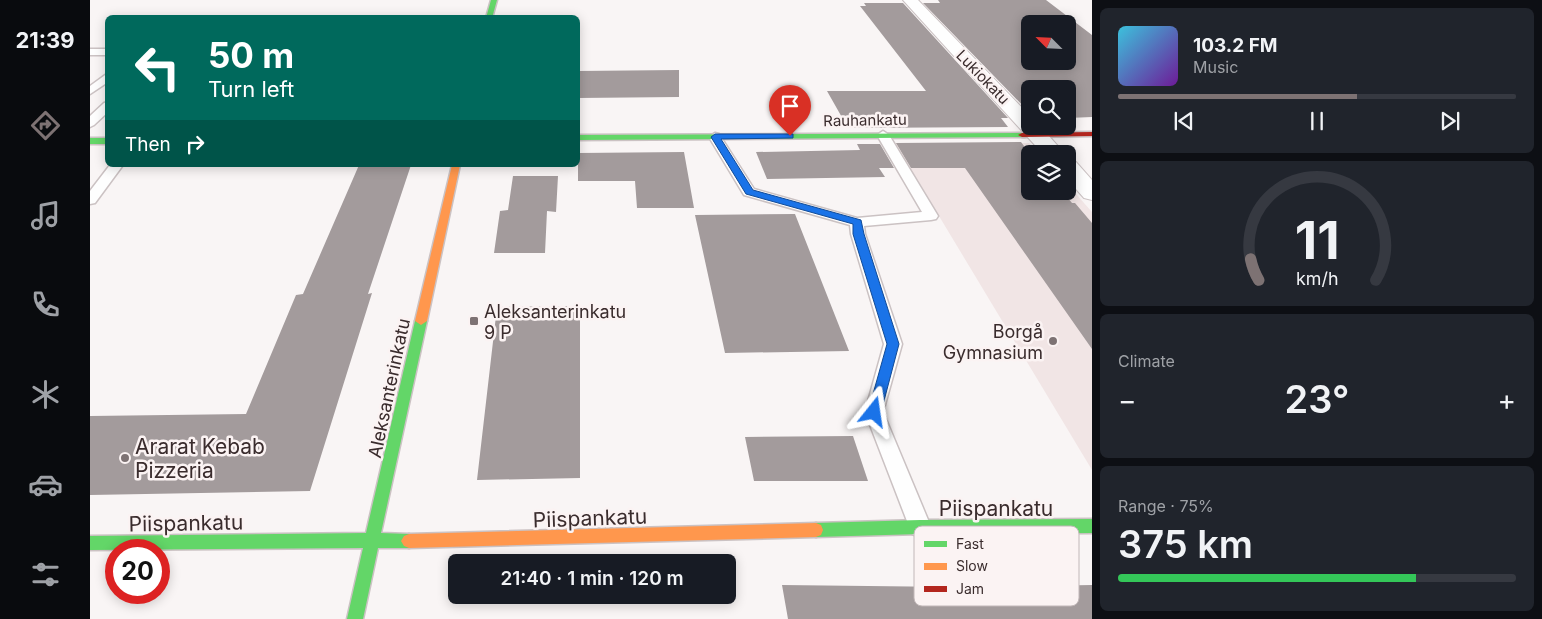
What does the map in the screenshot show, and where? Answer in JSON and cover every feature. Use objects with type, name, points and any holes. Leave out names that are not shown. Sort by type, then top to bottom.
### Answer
[{"type":"street","points":[[491,15],[494,0]]},
{"type":"street","name":"Lukiokatu","points":[[910,0],[1021,117]]},
{"type":"street","name":"Rauhankatu","points":[[580,138],[1021,134]]},
{"type":"street","name":"Rauhankatu","points":[[1076,134],[1092,134]]},
{"type":"street","name":"Lukiokatu","points":[[1038,135],[1047,145]]},
{"type":"street","points":[[90,141],[105,141]]},
{"type":"street","name":"Aleksanterinkatu","points":[[355,619],[456,167]]},
{"type":"street","points":[[1076,176],[1092,193]]},
{"type":"street","name":"Piispankatu","points":[[1079,526],[1092,526]]},
{"type":"street","name":"Piispankatu","points":[[90,543],[373,541],[914,527]]},
{"type":"lane","points":[[90,52],[105,52]]},
{"type":"lane","points":[[90,122],[105,108]]},
{"type":"lane","points":[[715,137],[749,192],[857,222],[931,216],[883,135]]},
{"type":"lane","points":[[90,200],[115,167]]},
{"type":"lane","points":[[857,222],[858,234],[893,344],[874,412],[920,526]]},
{"type":"shaded area","name":"Borgå Gymnasium","points":[[895,143],[1029,143],[1031,145],[1021,145],[1021,200],[1076,200],[1076,194],[1092,212],[1092,470]]},
{"type":"building","points":[[938,0],[1046,0],[1066,15],[1021,15],[1021,70],[1076,70],[1076,23],[1092,35],[1092,117],[1076,118],[1076,80],[1021,80],[1021,104],[923,3],[940,3]]},
{"type":"building","points":[[864,3],[903,3],[1008,118],[1001,118],[1008,127],[848,128],[827,91],[926,91],[860,6],[866,6]]},
{"type":"building","points":[[679,70],[679,97],[580,98],[580,71]]},
{"type":"building","points":[[1021,142],[1023,145],[1021,145],[1021,200],[1070,200],[1075,203],[1092,223],[1092,349],[965,168],[911,168],[896,143]]},
{"type":"building","points":[[857,144],[880,144],[894,168],[879,168],[885,177],[767,179],[756,152],[860,150]]},
{"type":"building","points":[[684,152],[694,208],[637,208],[635,181],[578,181],[580,153]]},
{"type":"building","points":[[358,167],[410,167],[368,294],[372,293],[310,491],[90,495],[90,416],[246,414],[296,295],[303,294]]},
{"type":"building","points":[[513,176],[558,176],[556,212],[547,211],[545,253],[494,253],[500,211],[508,210]]},
{"type":"building","points":[[795,214],[849,351],[725,353],[695,215]]},
{"type":"building","points":[[580,306],[580,478],[477,480],[497,307]]},
{"type":"building","points":[[853,436],[868,481],[754,481],[745,437]]},
{"type":"building","points":[[782,585],[914,587],[914,606],[1079,606],[1079,585],[1092,585],[1092,619],[788,619]]},
{"type":"traffic: fast","points":[[490,15],[494,0]]},
{"type":"traffic: fast","points":[[580,138],[1022,135]]},
{"type":"traffic: fast","points":[[90,141],[105,141]]},
{"type":"traffic: fast","points":[[355,619],[421,321]]},
{"type":"traffic: fast","points":[[1079,526],[1092,526]]},
{"type":"traffic: fast","points":[[816,530],[914,527]]},
{"type":"traffic: fast","points":[[90,543],[303,540],[409,541]]},
{"type":"traffic: slow","points":[[421,321],[456,167]]},
{"type":"traffic: slow","points":[[409,541],[816,530]]},
{"type":"traffic: jam","points":[[1076,134],[1092,134]]},
{"type":"place","name":"Aleksanterinkatu 9 P","points":[[474,321]]},
{"type":"place","name":"Borgå Gymnasium","points":[[1053,341]]},
{"type":"place","name":"Ararat Kebab Pizzeria","points":[[125,458]]},
{"type":"route","points":[[790,136],[715,137],[749,192],[857,222],[858,234],[893,344],[874,412]]}]
